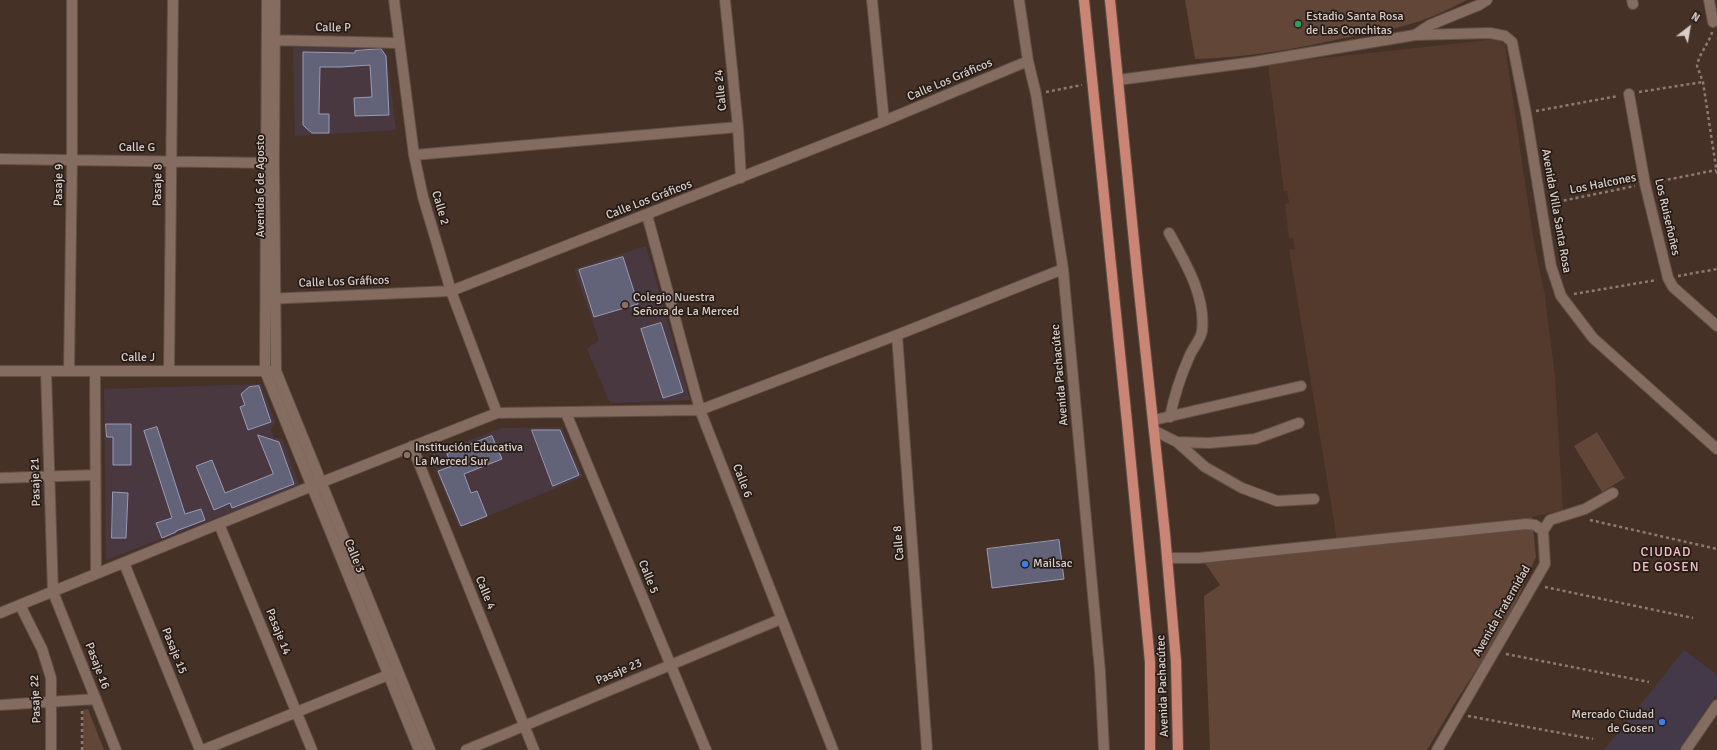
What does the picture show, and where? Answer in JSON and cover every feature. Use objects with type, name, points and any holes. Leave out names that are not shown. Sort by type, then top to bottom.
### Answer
[{"type":"main road","name":"Avenida Pachacútec","points":[[1084,0],[1129,437],[1149,654],[1151,704],[1150,750]]},
{"type":"main road","name":"Avenida Pachacútec","points":[[1110,0],[1167,558],[1176,661],[1178,750]]},
{"type":"street","name":"Pasaje 9","points":[[69,371],[72,160],[72,0]]},
{"type":"street","name":"Pasaje 8","points":[[169,371],[173,0]]},
{"type":"street","name":"Avenida 6 de Agosto","points":[[267,0],[271,40]]},
{"type":"street","name":"Avenida 6 de Agosto","points":[[265,371],[270,298],[271,40],[275,0]]},
{"type":"street","name":"Calle 2","points":[[394,0],[398,43],[414,155],[423,197],[451,291],[497,413]]},
{"type":"street","name":"Calle 24","points":[[726,0],[738,127],[741,178]]},
{"type":"street","points":[[872,0],[884,121]]},
{"type":"street","name":"Avenida Pachacútec","points":[[1020,0],[1028,61],[1036,94],[1063,269],[1100,671],[1104,750]]},
{"type":"street","points":[[1118,80],[1254,62],[1415,35],[1430,24],[1479,5],[1487,0]]},
{"type":"street","points":[[1709,0],[1713,22]]},
{"type":"street","name":"Avenida Villa Santa Rosa","points":[[1415,35],[1490,33],[1505,36],[1512,42],[1526,113],[1551,266],[1561,296],[1593,338],[1717,449]]},
{"type":"street","name":"Calle P","points":[[271,40],[398,43]]},
{"type":"street","name":"Calle Los Gráficos","points":[[270,298],[451,291],[884,121],[1028,61]]},
{"type":"street","name":"Los Ruiseñoñes","points":[[1630,94],[1645,184],[1668,278],[1673,287],[1717,326]]},
{"type":"street","points":[[414,155],[738,127]]},
{"type":"street","name":"Calle G","points":[[0,159],[270,163]]},
{"type":"street","name":"Calle 6","points":[[647,215],[700,410],[833,750]]},
{"type":"street","points":[[1169,233],[1189,270],[1202,306],[1202,332],[1190,355],[1174,396],[1170,417]]},
{"type":"street","points":[[0,614],[316,484],[497,413],[700,410],[897,335],[1063,269]]},
{"type":"street","name":"Avenida 6 de Agosto","points":[[270,298],[276,371]]},
{"type":"street","name":"Calle 8","points":[[897,335],[927,750]]},
{"type":"street","name":"Calle J","points":[[0,371],[276,371]]},
{"type":"street","name":"Pasaje 21","points":[[46,371],[54,592]]},
{"type":"street","points":[[95,371],[96,574]]},
{"type":"street","name":"Calle 3","points":[[265,371],[316,484],[394,673],[430,750]]},
{"type":"street","name":"Calle 3","points":[[276,371],[316,484]]},
{"type":"street","points":[[1154,420],[1301,386]]},
{"type":"street","name":"Calle 5","points":[[566,413],[706,750]]},
{"type":"street","points":[[1177,442],[1209,443],[1255,439],[1299,423]]},
{"type":"street","points":[[1155,431],[1177,442],[1205,467],[1242,488],[1277,501],[1314,499]]},
{"type":"street","name":"Calle 4","points":[[412,446],[534,750]]},
{"type":"street","points":[[0,478],[95,475]]},
{"type":"street","points":[[1167,558],[1207,557],[1526,524],[1535,525],[1543,531],[1550,520],[1585,509],[1613,493]]},
{"type":"street","name":"Pasaje 14","points":[[219,524],[312,750]]},
{"type":"street","name":"Avenida Fraternidad","points":[[1437,750],[1545,564],[1543,531]]},
{"type":"street","name":"Pasaje 15","points":[[124,563],[201,750]]},
{"type":"street","name":"Pasaje 16","points":[[54,592],[116,750]]},
{"type":"street","name":"Pasaje 22","points":[[20,605],[42,649],[51,678],[51,750]]},
{"type":"street","name":"Pasaje 23","points":[[466,750],[781,619]]},
{"type":"street","points":[[201,750],[394,673]]},
{"type":"street","name":"Calle 3","points":[[394,673],[419,750]]},
{"type":"street","points":[[0,705],[96,699]]},
{"type":"street","points":[[1686,750],[1717,705]]},
{"type":"path","points":[[1713,22],[1711,36],[1698,58],[1698,66],[1703,82],[1717,174]]},
{"type":"path","points":[[1526,113],[1703,82]]},
{"type":"path","points":[[1036,94],[1082,86]]},
{"type":"path","name":"Los Halcones","points":[[1541,205],[1716,170]]},
{"type":"path","points":[[1561,296],[1717,269]]},
{"type":"path","points":[[1588,520],[1717,548]]},
{"type":"path","points":[[1532,584],[1693,618]]},
{"type":"path","points":[[1494,652],[1649,682]]},
{"type":"path","points":[[82,700],[82,750]]},
{"type":"path","points":[[1458,714],[1594,739]]},
{"type":"shaded area","name":"Estadio Santa Rosa de Las Conchitas","points":[[1185,0],[1467,0],[1431,17],[1389,29],[1308,46],[1270,52],[1233,57],[1195,59]]},
{"type":"shaded area","points":[[1497,39],[1505,45],[1533,237],[1545,296],[1555,376],[1563,510],[1532,517],[1337,540],[1289,250],[1295,249],[1293,238],[1289,238],[1285,204],[1289,203],[1287,191],[1284,191],[1268,64]]},
{"type":"shaded area","points":[[293,47],[382,48],[387,55],[396,130],[295,136]]},
{"type":"shaded area","name":"Colegio Nuestra Señora de La Merced","points":[[646,246],[690,400],[610,403],[587,349],[599,340],[574,269]]},
{"type":"shaded area","points":[[261,384],[275,422],[271,429],[274,438],[282,439],[300,486],[106,560],[104,389]]},
{"type":"shaded area","points":[[562,427],[583,477],[459,528],[430,455],[502,428]]},
{"type":"shaded area","points":[[1597,432],[1625,478],[1602,492],[1574,446]]},
{"type":"shaded area","points":[[1532,517],[1536,557],[1514,607],[1427,750],[1210,750],[1204,596],[1220,585],[1203,560]]},
{"type":"shaded area","name":"Mercado Ciudad de Gosen","points":[[1684,650],[1717,675],[1717,693],[1679,750],[1604,750]]},
{"type":"shaded area","points":[[88,709],[104,750],[83,750],[83,710]]},
{"type":"building","points":[[381,49],[386,56],[389,115],[355,116],[354,98],[372,97],[370,65],[320,67],[319,114],[329,114],[329,133],[312,133],[306,128],[303,125],[303,52],[355,53],[355,51]]},
{"type":"building","points":[[623,257],[638,304],[594,317],[579,270]]},
{"type":"building","points":[[661,323],[683,392],[663,398],[641,329]]},
{"type":"building","points":[[259,386],[271,422],[248,430],[240,407],[245,405],[241,394],[249,387]]},
{"type":"building","points":[[106,424],[131,424],[131,465],[113,465],[113,437],[107,437]]},
{"type":"building","points":[[157,427],[185,514],[201,509],[205,520],[162,538],[156,523],[172,518],[144,431]]},
{"type":"building","points":[[532,430],[560,430],[579,475],[553,486]]},
{"type":"building","points":[[258,435],[279,442],[294,484],[232,508],[230,503],[214,510],[196,466],[212,460],[225,493],[273,474]]},
{"type":"building","points":[[492,436],[502,459],[464,474],[471,493],[477,491],[487,516],[461,526],[438,471],[452,466],[447,454]]},
{"type":"building","points":[[113,492],[128,493],[126,538],[112,538]]},
{"type":"building","name":"Mailsac","points":[[1059,540],[1064,579],[992,588],[987,549]]},
{"type":"place","name":"Estadio Santa Rosa de Las Conchitas","points":[[1298,24]]},
{"type":"place","name":"Colegio Nuestra Señora de La Merced","points":[[625,305]]},
{"type":"place","name":"Institución Educativa La Merced Sur","points":[[407,455]]},
{"type":"place","name":"Mailsac","points":[[1025,564]]},
{"type":"place","name":"Mercado Ciudad de Gosen","points":[[1662,722]]},
{"type":"district","name":"CIUDAD DE GOSEN","points":[[1666,560]]}]
